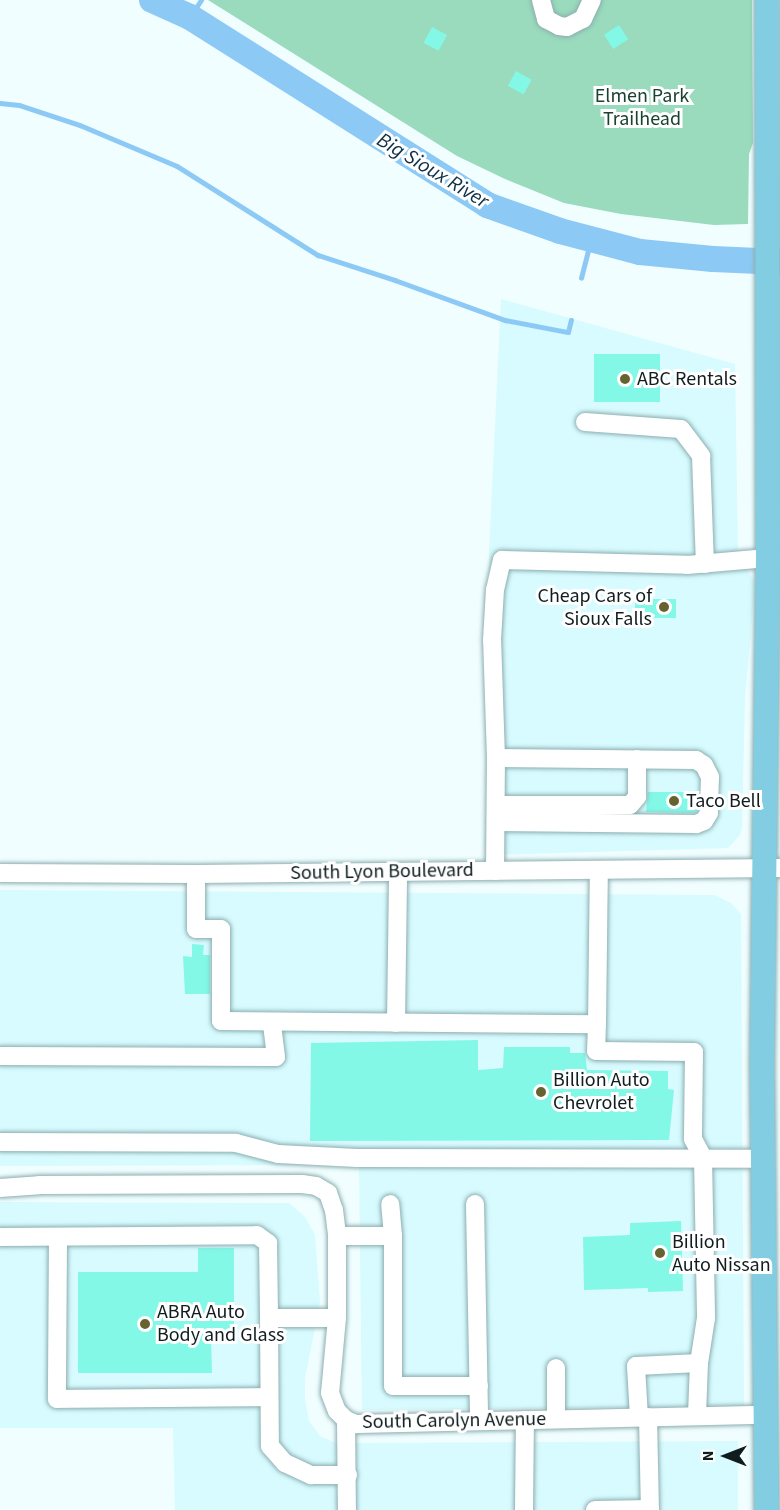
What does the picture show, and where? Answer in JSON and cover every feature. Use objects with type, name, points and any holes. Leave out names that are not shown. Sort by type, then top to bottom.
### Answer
[{"type":"main road","points":[[767,0],[768,558],[772,868],[764,1159],[767,1510]]},
{"type":"street","points":[[541,0],[546,19],[559,26],[567,27],[583,19],[592,0]]},
{"type":"street","points":[[585,422],[681,429],[701,456],[705,564]]},
{"type":"street","points":[[495,871],[496,758],[492,640],[495,590],[502,560],[705,564],[768,558]]},
{"type":"street","points":[[496,758],[696,759],[704,765],[710,777],[711,803],[704,821],[696,824],[496,814]]},
{"type":"street","points":[[496,814],[630,805],[637,797],[637,759]]},
{"type":"street","name":"South Lyon Boulevard","points":[[0,873],[196,874],[772,868]]},
{"type":"street","points":[[599,870],[596,1051],[694,1052],[693,1139],[703,1158],[706,1318],[699,1363],[697,1416]]},
{"type":"street","points":[[396,1023],[398,872]]},
{"type":"street","points":[[196,874],[196,929],[221,929],[221,1021],[597,1024]]},
{"type":"street","points":[[0,1056],[276,1057],[272,1023]]},
{"type":"street","points":[[0,1142],[236,1143],[278,1154],[357,1158],[764,1159]]},
{"type":"street","name":"South Carolyn Avenue","points":[[0,1188],[39,1185],[302,1184],[316,1186],[328,1193],[334,1210],[337,1236],[337,1318],[330,1393],[337,1411],[346,1420],[356,1424],[766,1414]]},
{"type":"street","points":[[390,1204],[393,1236],[393,1386],[479,1386]]},
{"type":"street","points":[[475,1204],[479,1421]]},
{"type":"street","points":[[0,1237],[257,1235],[268,1243],[270,1446],[285,1463],[310,1475],[348,1475]]},
{"type":"street","points":[[337,1236],[393,1236]]},
{"type":"street","points":[[58,1237],[57,1399],[269,1397]]},
{"type":"street","points":[[269,1318],[337,1318]]},
{"type":"street","points":[[595,1510],[650,1510],[643,1417],[636,1366],[699,1363]]},
{"type":"street","points":[[556,1368],[556,1419]]},
{"type":"street","points":[[346,1420],[347,1510]]},
{"type":"street","points":[[525,1420],[525,1510]]},
{"type":"shaded area","points":[[501,299],[735,364],[738,555],[754,581],[754,596],[745,698],[742,827],[740,835],[728,848],[488,855],[486,730],[489,552]]},
{"type":"shaded area","points":[[0,890],[714,895],[731,903],[741,914],[744,1406],[362,1410],[359,1165],[0,1166]]},
{"type":"shaded area","points":[[0,1202],[289,1203],[305,1217],[315,1235],[320,1302],[305,1379],[305,1399],[309,1421],[320,1436],[336,1443],[738,1441],[738,1510],[175,1510],[173,1428],[0,1428]]},
{"type":"green space","name":"Elmen Park Trailhead","points":[[208,0],[752,0],[753,143],[749,154],[748,224],[714,225],[621,214],[564,203],[505,179],[457,156]]},
{"type":"building","points":[[619,25],[628,39],[613,49],[604,35]]},
{"type":"building","points":[[432,27],[447,35],[439,51],[424,43]]},
{"type":"building","points":[[516,71],[532,80],[524,95],[508,86]]},
{"type":"building","points":[[594,354],[660,354],[660,402],[594,402]]},
{"type":"building","points":[[635,599],[676,599],[676,618],[635,618]]},
{"type":"building","points":[[648,792],[697,792],[698,810],[694,813],[646,812]]},
{"type":"building","points":[[192,944],[204,945],[203,955],[210,955],[210,994],[185,994],[183,956],[192,957]]},
{"type":"building","points":[[478,1040],[478,1070],[503,1068],[504,1047],[570,1047],[570,1053],[585,1053],[587,1070],[668,1071],[668,1089],[674,1090],[669,1140],[310,1141],[311,1043]]},
{"type":"building","points":[[681,1221],[683,1291],[648,1292],[648,1288],[584,1290],[583,1237],[630,1235],[630,1223]]},
{"type":"building","points":[[198,1248],[234,1248],[234,1337],[211,1337],[212,1373],[78,1373],[78,1272],[198,1272]]},
{"type":"waterway","name":"Big Sioux River","points":[[152,0],[190,17],[487,205],[560,231],[640,252],[780,262]]},
{"type":"waterway","points":[[190,17],[201,0]]},
{"type":"waterway","points":[[0,103],[19,105],[80,125],[177,166],[318,255],[505,320],[568,332],[571,320]]},
{"type":"waterway","points":[[581,278],[591,239]]},
{"type":"place","name":"ABC Rentals","points":[[625,379]]},
{"type":"place","name":"Cheap Cars of Sioux Falls","points":[[664,607]]},
{"type":"place","name":"Taco Bell","points":[[674,801]]},
{"type":"place","name":"Billion Auto Chevrolet","points":[[541,1092]]},
{"type":"place","name":"Billion Auto Nissan","points":[[660,1253]]},
{"type":"place","name":"ABRA Auto Body and Glass","points":[[145,1324]]}]
